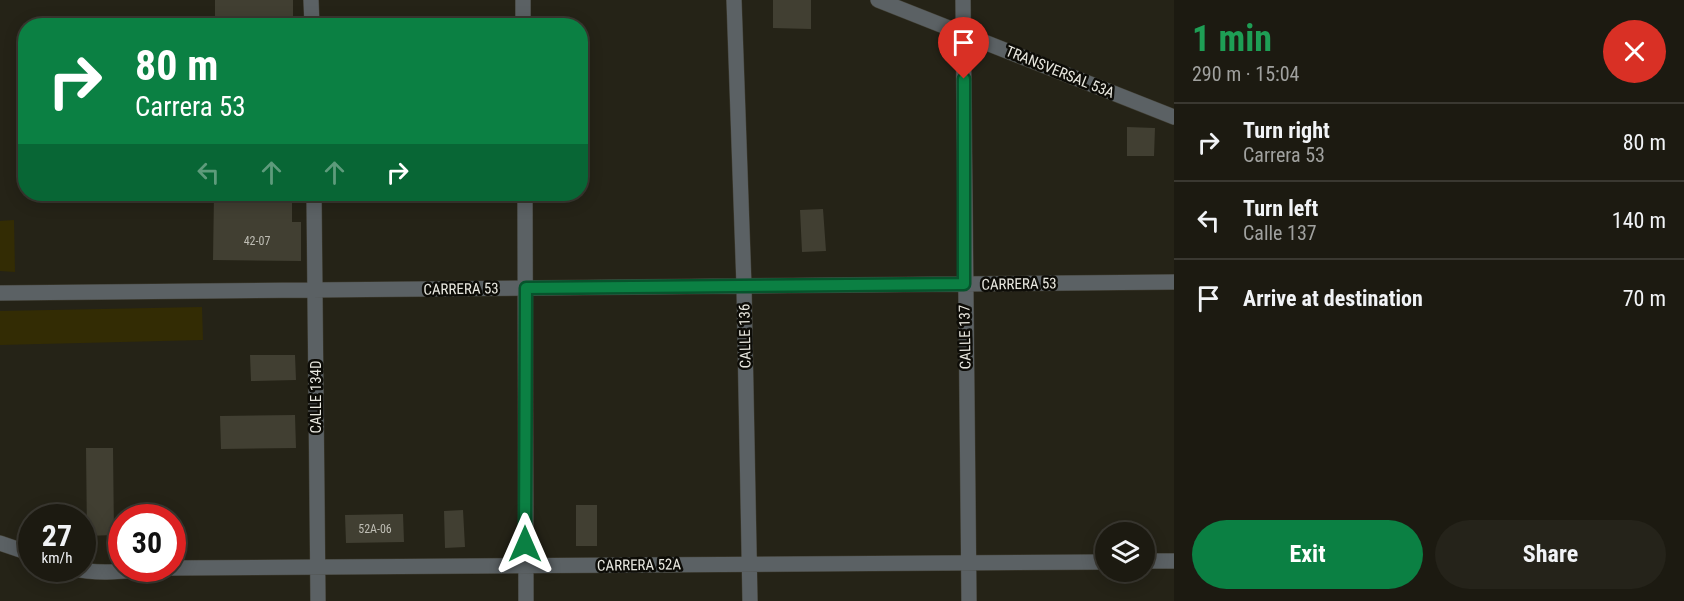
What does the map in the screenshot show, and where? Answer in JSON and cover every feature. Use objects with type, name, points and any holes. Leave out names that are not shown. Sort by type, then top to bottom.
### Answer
[{"type":"street","points":[[311,0],[312,18]]},
{"type":"street","points":[[522,0],[523,18]]},
{"type":"street","name":"CALLE 136","points":[[734,0],[744,286],[750,601]]},
{"type":"street","name":"TRANSVERSAL 53A","points":[[878,0],[1174,117]]},
{"type":"street","name":"CALLE 137","points":[[963,0],[964,284],[969,601]]},
{"type":"street","name":"CALLE 134D","points":[[314,201],[318,601]]},
{"type":"street","points":[[525,201],[526,601]]},
{"type":"street","name":"CARRERA 53","points":[[0,293],[1174,282]]},
{"type":"street","points":[[0,543],[18,549]]},
{"type":"street","points":[[1155,561],[1174,561]]},
{"type":"street","name":"CARRERA 52A","points":[[186,568],[1095,562]]},
{"type":"shaded area","points":[[14,220],[15,272],[0,271],[0,221]]},
{"type":"shaded area","points":[[202,307],[203,340],[0,345],[0,311]]},
{"type":"building","points":[[215,0],[293,0],[293,18],[215,18]]},
{"type":"building","points":[[773,0],[811,0],[811,29],[773,28]]},
{"type":"building","points":[[1127,127],[1155,128],[1154,156],[1127,156]]},
{"type":"building","points":[[214,201],[292,201],[292,222],[301,222],[301,261],[213,260]]},
{"type":"building","points":[[823,209],[826,251],[802,252],[800,210]]},
{"type":"building","points":[[250,355],[295,355],[296,380],[251,381]]},
{"type":"building","points":[[295,415],[296,448],[221,449],[220,416]]},
{"type":"building","points":[[86,448],[113,448],[114,504],[108,504],[108,535],[96,536],[96,504],[87,504]]},
{"type":"building","points":[[576,505],[597,505],[597,546],[576,546]]},
{"type":"building","points":[[463,510],[465,547],[445,548],[444,511]]},
{"type":"building","points":[[403,514],[404,542],[346,543],[345,515]]},
{"type":"route","points":[[525,544],[526,288],[964,284],[964,79]]}]
